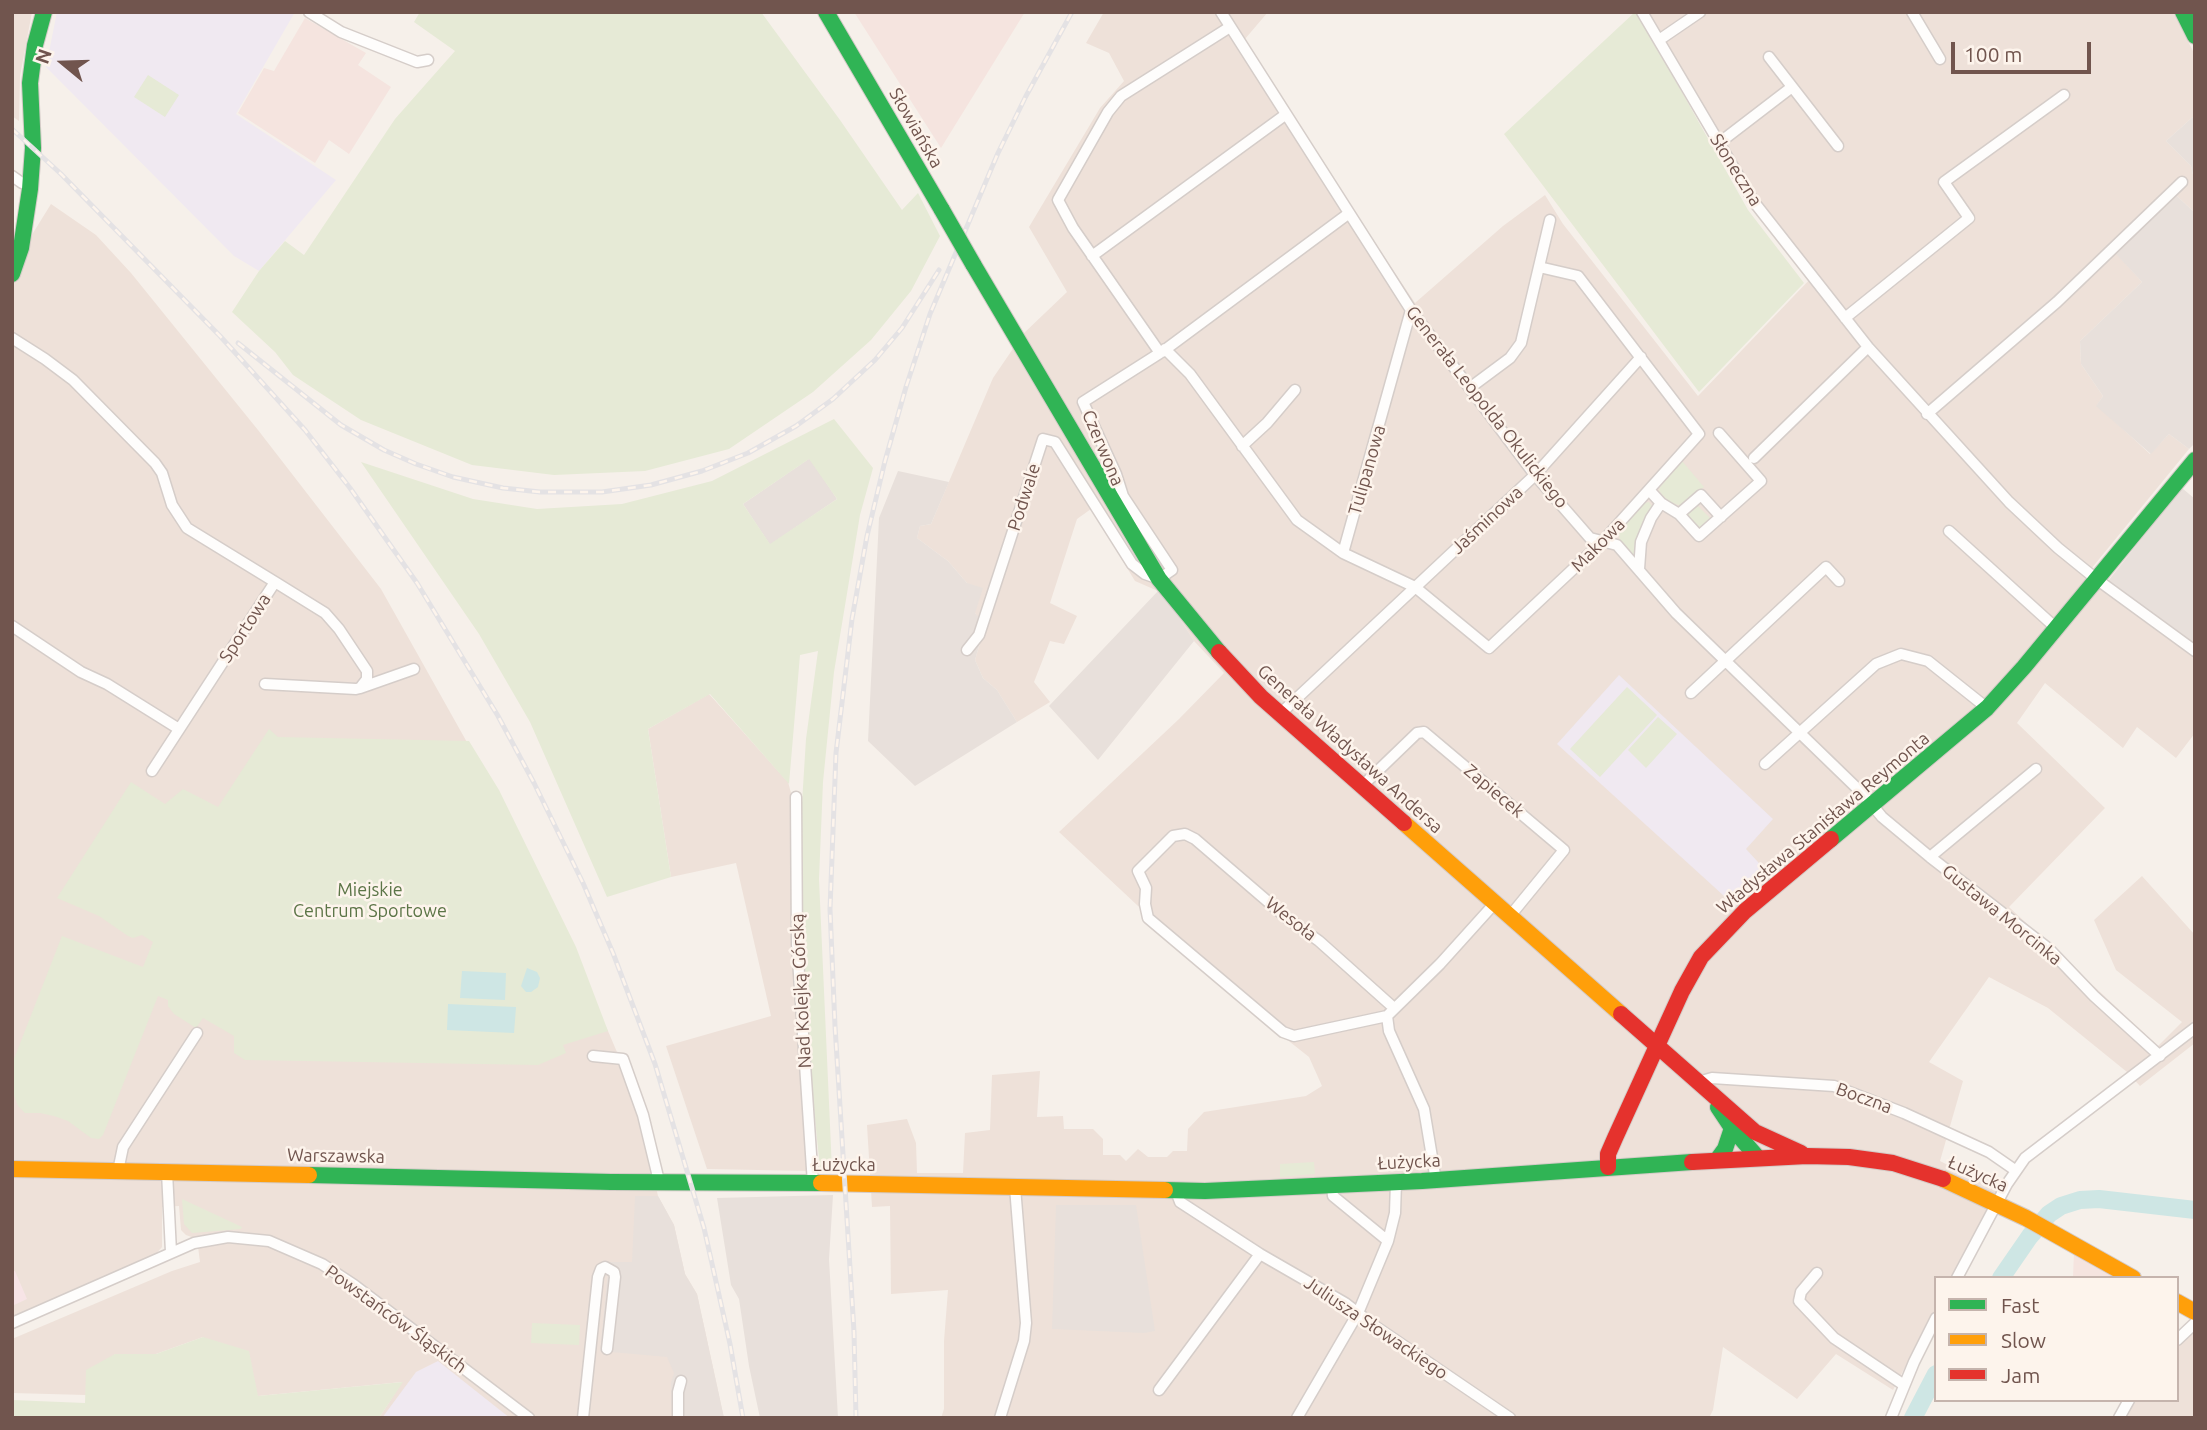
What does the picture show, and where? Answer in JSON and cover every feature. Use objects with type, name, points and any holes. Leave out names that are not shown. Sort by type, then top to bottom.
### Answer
[{"type":"street","points":[[12,274],[21,248],[31,183],[33,148],[30,83],[35,45],[44,12]]},
{"type":"street","points":[[309,12],[341,32],[387,51],[417,62],[428,60]]},
{"type":"street","name":"Słowiańska","points":[[826,12],[973,264]]},
{"type":"street","name":"Generała Leopolda Okulickiego","points":[[1221,12],[1411,310],[1535,475],[1590,538],[1617,545],[1676,613],[1864,795],[1872,806]]},
{"type":"street","name":"Słoneczna","points":[[1643,12],[1754,202],[1868,347],[2009,502],[2095,578]]},
{"type":"street","points":[[1659,40],[1700,12]]},
{"type":"street","points":[[1912,12],[1940,58]]},
{"type":"street","points":[[2183,12],[2195,36]]},
{"type":"street","points":[[1230,27],[1121,96],[1108,112],[1058,201],[1093,256],[1163,351],[1190,374],[1297,520],[1343,553],[1415,587]]},
{"type":"street","points":[[1769,57],[1838,146]]},
{"type":"street","points":[[1719,143],[1792,87]]},
{"type":"street","points":[[1845,318],[1969,218],[1944,182],[2064,95]]},
{"type":"street","points":[[1093,256],[1285,115]]},
{"type":"street","points":[[12,176],[22,183],[31,183]]},
{"type":"street","points":[[1927,414],[2057,302],[2182,181]]},
{"type":"street","points":[[1163,351],[1348,214]]},
{"type":"street","points":[[1471,387],[1510,358],[1521,343],[1550,219]]},
{"type":"street","name":"Generała Władysława Andersa","points":[[973,264],[1159,579],[1202,633],[1261,697],[1751,1129],[1775,1143],[1807,1156]]},
{"type":"street","points":[[1539,267],[1578,276],[1641,357]]},
{"type":"street","name":"Tulipanowa","points":[[1343,553],[1411,310]]},
{"type":"street","points":[[12,338],[73,380],[155,463],[162,473],[172,505],[187,528],[275,582]]},
{"type":"street","points":[[1754,458],[1868,347]]},
{"type":"street","name":"Czerwona","points":[[1159,579],[1172,570],[1123,496],[1116,474],[1083,402],[1163,351]]},
{"type":"street","name":"Makowa","points":[[1415,587],[1489,648],[1602,542],[1699,434],[1641,357]]},
{"type":"street","name":"Jaśminowa","points":[[1280,714],[1535,475],[1641,357]]},
{"type":"street","points":[[1241,446],[1267,423],[1296,390]]},
{"type":"street","points":[[1650,491],[1661,503],[1679,514],[1699,536],[1761,481],[1719,433]]},
{"type":"street","name":"Podwale","points":[[967,650],[979,635],[1043,439],[1055,442],[1132,564],[1145,574],[1159,579]]},
{"type":"street","name":"Władysława Stanisława Reymonta","points":[[1608,1167],[1608,1154],[1687,980],[1708,949],[1745,911],[1987,708],[2195,460]]},
{"type":"street","points":[[1679,514],[1701,495],[1721,517]]},
{"type":"street","points":[[1639,569],[1641,542],[1661,503]]},
{"type":"street","points":[[1949,531],[2056,628]]},
{"type":"street","points":[[1690,693],[1826,568],[1839,581]]},
{"type":"street","points":[[2095,578],[2195,651]]},
{"type":"street","name":"Sportowa","points":[[152,771],[275,582],[325,613],[339,629],[367,671],[367,679],[360,688]]},
{"type":"street","points":[[12,626],[81,672],[107,684],[179,729]]},
{"type":"street","points":[[1765,764],[1876,664],[1901,653],[1928,661],[1987,708]]},
{"type":"street","points":[[265,684],[360,688],[414,669]]},
{"type":"street","name":"Zapiecek","points":[[1361,787],[1417,733],[1424,732],[1564,850],[1510,916]]},
{"type":"street","points":[[1930,858],[2036,769]]},
{"type":"street","name":"Nad Kolejką Górską","points":[[796,797],[797,944],[813,1184]]},
{"type":"street","name":"Gustawa Morcinka","points":[[1872,806],[1930,858],[2049,949],[2094,996],[2160,1056]]},
{"type":"street","name":"Wesoła","points":[[1185,834],[1195,839],[1287,918],[1319,941],[1390,1012],[1294,1036],[1283,1031],[1147,918],[1146,888],[1138,871],[1173,836],[1185,834]]},
{"type":"street","points":[[1436,1181],[1424,1109],[1389,1031],[1390,1012],[1440,964],[1495,902]]},
{"type":"street","points":[[1958,1276],[2015,1170],[2025,1158],[2195,1028]]},
{"type":"street","points":[[118,1171],[123,1147],[197,1033]]},
{"type":"street","points":[[593,1056],[623,1059],[643,1115],[659,1181]]},
{"type":"street","name":"Boczna","points":[[1704,1089],[1705,1080],[1718,1078],[1834,1086],[1904,1113],[1989,1152],[2015,1170]]},
{"type":"street","name":"Generała Władysława Andersa","points":[[1704,1089],[1758,1158]]},
{"type":"street","points":[[1717,1160],[1725,1149],[1732,1128]]},
{"type":"street","points":[[1751,1129],[1758,1158]]},
{"type":"street","name":"Łużycka","points":[[659,1181],[1176,1191],[1332,1187],[1717,1160],[1849,1157],[1893,1163],[1938,1177],[1997,1203],[2129,1276]]},
{"type":"street","name":"Warszawska","points":[[12,1169],[659,1181]]},
{"type":"street","points":[[167,1172],[171,1252]]},
{"type":"street","points":[[1297,1418],[1358,1313],[1388,1241],[1395,1213],[1396,1182]]},
{"type":"street","points":[[1000,1418],[1024,1341],[1026,1323],[1014,1187]]},
{"type":"street","points":[[1332,1187],[1333,1196],[1388,1241]]},
{"type":"street","name":"Juliusza Słowackiego","points":[[1176,1191],[1180,1202],[1260,1254],[1345,1303],[1510,1418]]},
{"type":"street","name":"Powstańców Śląskich","points":[[12,1323],[194,1243],[228,1237],[269,1241],[323,1264],[354,1285],[529,1418]]},
{"type":"street","points":[[1159,1390],[1260,1254]]},
{"type":"street","points":[[583,1418],[598,1277],[601,1269],[606,1267],[614,1272],[615,1277],[607,1349]]},
{"type":"street","points":[[1817,1273],[1801,1292],[1799,1301],[1834,1338],[1904,1385]]},
{"type":"street","points":[[2179,1335],[2189,1312]]},
{"type":"street","points":[[1891,1418],[1934,1322]]},
{"type":"street","points":[[678,1418],[678,1392],[681,1381]]},
{"type":"street","points":[[2119,1418],[2128,1402]]},
{"type":"shaded area","points":[[12,12],[32,12],[20,76],[19,121],[12,116]]},
{"type":"shaded area","points":[[57,12],[295,12],[236,114],[336,180],[259,271],[234,256],[46,67]]},
{"type":"shaded area","points":[[854,12],[1025,12],[941,148]]},
{"type":"shaded area","points":[[1104,12],[1268,12],[1245,39],[1317,155],[1415,303],[1503,226],[1545,195],[1563,224],[1698,396],[1814,275],[1766,212],[1648,12],[2173,12],[2195,55],[2195,115],[2166,141],[2191,166],[2195,183],[2195,213],[2176,195],[2116,253],[2142,282],[2080,341],[2081,364],[2103,396],[2097,405],[2150,454],[2169,434],[2189,449],[2091,569],[2195,649],[2195,733],[2176,758],[2137,727],[2123,748],[2045,683],[2017,723],[2105,808],[2009,907],[2158,1046],[2182,1022],[2116,970],[2094,920],[2142,876],[2195,935],[2195,1043],[2140,1086],[2127,1072],[2048,1008],[1989,977],[1929,1062],[1963,1081],[1940,1161],[1999,1191],[1953,1276],[1934,1276],[1934,1313],[1893,1390],[1836,1354],[1797,1399],[1723,1347],[1713,1410],[1709,1418],[941,1418],[944,1409],[944,1341],[948,1290],[891,1294],[890,1206],[872,1207],[867,1125],[907,1119],[916,1143],[917,1173],[963,1173],[965,1133],[990,1130],[992,1075],[1040,1071],[1037,1117],[1063,1116],[1064,1129],[1093,1129],[1103,1139],[1103,1155],[1120,1155],[1126,1161],[1138,1149],[1148,1157],[1167,1157],[1173,1151],[1187,1151],[1188,1129],[1204,1112],[1306,1096],[1322,1086],[1309,1057],[1247,1008],[1059,832],[1224,673],[1194,641],[1174,609],[1158,591],[1135,581],[1091,509],[1077,519],[1050,603],[1077,616],[1064,644],[1050,641],[1034,682],[1050,702],[1017,722],[997,690],[983,678],[975,660],[984,629],[975,613],[967,583],[948,561],[917,538],[920,526],[931,524],[993,378],[1023,334],[1067,292],[1029,227],[1100,108],[1124,81],[1109,53],[1086,43]]},
{"type":"shaded area","points":[[305,18],[366,53],[358,65],[391,87],[349,154],[329,140],[315,163],[238,113],[264,68],[274,71]]},
{"type":"shaded area","points":[[2195,115],[2195,183],[2191,166],[2166,141]]},
{"type":"shaded area","points":[[2176,195],[2195,213],[2195,443],[2189,449],[2169,434],[2151,454],[2096,406],[2103,396],[2081,364],[2080,341],[2142,282],[2115,253]]},
{"type":"shaded area","points":[[51,204],[96,235],[131,273],[258,430],[381,589],[496,794],[628,1078],[640,1115],[658,1196],[674,1225],[685,1274],[697,1294],[724,1418],[379,1418],[402,1382],[258,1396],[203,1337],[156,1354],[115,1354],[86,1395],[12,1393],[12,1339],[172,1271],[200,1262],[197,1239],[181,1230],[179,1206],[162,1207],[162,1247],[154,1256],[12,1323],[12,267]]},
{"type":"shaded area","points":[[810,458],[837,499],[770,545],[743,504]]},
{"type":"shaded area","points":[[898,471],[949,482],[931,524],[920,526],[917,538],[948,561],[967,583],[983,588],[975,613],[984,629],[975,660],[983,678],[997,690],[1017,722],[915,786],[868,741],[879,518]]},
{"type":"shaded area","points":[[2182,488],[2195,499],[2195,649],[2108,581]]},
{"type":"shaded area","points":[[1158,591],[1174,609],[1194,641],[1098,760],[1049,706]]},
{"type":"shaded area","points":[[1619,675],[1773,819],[1746,849],[1770,875],[1735,906],[1557,744]]},
{"type":"shaded area","points":[[709,694],[788,782],[791,793],[797,1005],[808,1171],[707,1169],[666,1046],[771,1016],[736,863],[671,877],[648,729]]},
{"type":"shaded area","points":[[833,1195],[829,1259],[838,1418],[760,1418],[739,1299],[731,1285],[717,1198]]},
{"type":"shaded area","points":[[635,1196],[658,1196],[674,1225],[685,1274],[697,1294],[724,1418],[672,1418],[671,1383],[674,1373],[667,1357],[600,1351],[609,1262],[632,1262]]},
{"type":"shaded area","points":[[1056,1205],[1136,1205],[1155,1331],[1144,1333],[1052,1329]]},
{"type":"shaded area","points":[[2074,1251],[2118,1276],[2073,1276]]},
{"type":"shaded area","points":[[12,1271],[15,1271],[27,1299],[12,1306]]},
{"type":"shaded area","points":[[2195,1330],[2195,1418],[2124,1418],[2135,1402],[2179,1402],[2179,1344]]},
{"type":"shaded area","points":[[438,1361],[510,1418],[382,1418],[416,1372]]},
{"type":"green space","points":[[420,12],[761,12],[902,210],[918,193],[940,236],[911,291],[871,340],[813,392],[729,449],[645,471],[554,475],[472,465],[361,420],[293,375],[275,352],[232,312],[259,271],[285,241],[304,255],[395,119],[455,51],[414,22]]},
{"type":"green space","points":[[1635,12],[1748,210],[1804,283],[1699,392],[1504,134]]},
{"type":"green space","points":[[148,75],[179,95],[165,117],[134,97]]},
{"type":"green space","points":[[834,419],[873,468],[860,515],[834,672],[823,782],[819,879],[832,1170],[820,1169],[808,1048],[802,912],[802,803],[806,739],[818,651],[800,655],[789,784],[710,694],[648,729],[671,877],[607,897],[530,722],[479,634],[361,462],[473,499],[537,509],[622,504],[712,481]],"holes":[[[809,459],[837,499],[770,544],[743,504]]]},
{"type":"green space","points":[[1682,461],[1704,487],[1682,506],[1669,502],[1659,491]]},
{"type":"green space","points":[[1649,502],[1652,506],[1638,538],[1634,559],[1620,544],[1619,532],[1644,503]]},
{"type":"green space","points":[[1697,505],[1711,519],[1700,531],[1685,516]]},
{"type":"green space","points":[[1627,687],[1657,715],[1600,777],[1570,749]]},
{"type":"green space","points":[[1658,717],[1677,734],[1646,768],[1628,750]]},
{"type":"green space","name":"Miejskie Centrum Sportowe","points":[[269,729],[278,737],[469,741],[499,790],[576,947],[608,1031],[563,1045],[566,1053],[538,1065],[245,1060],[234,1053],[234,1036],[203,1018],[196,1028],[174,1014],[168,1006],[168,1000],[158,996],[103,1135],[99,1139],[91,1138],[68,1121],[54,1116],[25,1113],[18,1106],[12,1090],[12,1064],[62,936],[143,967],[153,942],[142,935],[133,938],[128,936],[99,916],[57,898],[131,782],[165,804],[183,789],[218,807]]},
{"type":"green space","points":[[1314,1162],[1315,1174],[1280,1177],[1280,1164]]},
{"type":"green space","points":[[182,1199],[242,1227],[192,1233],[184,1224]]},
{"type":"green space","points":[[532,1323],[580,1325],[579,1345],[531,1343]]},
{"type":"green space","points":[[203,1337],[249,1351],[258,1396],[403,1382],[379,1418],[12,1418],[12,1400],[85,1403],[86,1370],[115,1354],[156,1354]]},
{"type":"water","points":[[527,968],[537,972],[540,978],[538,987],[531,992],[526,992],[521,986]]},
{"type":"water","points":[[462,971],[506,973],[505,1000],[460,998]]},
{"type":"water","points":[[448,1004],[516,1007],[514,1033],[447,1030]]},
{"type":"waterway","points":[[2002,1276],[2030,1236],[2049,1214],[2061,1206],[2080,1200],[2099,1199],[2195,1210]]},
{"type":"waterway","points":[[1913,1418],[1934,1378]]},
{"type":"railway","points":[[856,1418],[854,1332],[830,909],[836,753],[852,619],[867,536],[885,461],[930,314],[998,153],[1072,12]]},
{"type":"railway","points":[[12,129],[61,174],[220,336],[305,430],[417,583],[498,716],[583,883],[655,1064],[704,1228],[730,1344],[743,1418]]},
{"type":"railway","points":[[238,343],[341,425],[384,450],[416,464],[453,477],[503,488],[540,492],[602,492],[651,485],[702,471],[748,453],[796,426],[833,399],[875,360],[902,328],[939,270]]},
{"type":"traffic: fast","points":[[12,274],[21,248],[30,189],[33,148],[30,83],[35,45],[44,12]]},
{"type":"traffic: fast","points":[[826,12],[942,210]]},
{"type":"traffic: fast","points":[[2183,12],[2195,36]]},
{"type":"traffic: fast","points":[[942,210],[973,264]]},
{"type":"traffic: fast","points":[[973,264],[1159,579],[1219,652]]},
{"type":"traffic: fast","points":[[1831,839],[1987,708],[2195,460]]},
{"type":"traffic: fast","points":[[1718,1107],[1758,1158]]},
{"type":"traffic: fast","points":[[1717,1160],[1725,1149],[1732,1128]]},
{"type":"traffic: fast","points":[[1165,1190],[1205,1191],[1422,1181],[1692,1162]]},
{"type":"traffic: fast","points":[[309,1175],[611,1182],[821,1183]]},
{"type":"traffic: slow","points":[[1404,823],[1621,1014]]},
{"type":"traffic: slow","points":[[12,1169],[309,1175]]},
{"type":"traffic: slow","points":[[1943,1179],[2026,1218],[2129,1276]]},
{"type":"traffic: slow","points":[[821,1183],[1165,1190]]},
{"type":"traffic: slow","points":[[2179,1303],[2195,1312]]},
{"type":"traffic: jam","points":[[1219,652],[1261,697],[1404,823]]},
{"type":"traffic: jam","points":[[1608,1167],[1608,1154],[1615,1138],[1682,991],[1701,957],[1745,911],[1831,839]]},
{"type":"traffic: jam","points":[[1621,1014],[1755,1132],[1801,1153]]},
{"type":"traffic: jam","points":[[1692,1162],[1807,1156],[1849,1157],[1893,1163],[1943,1179]]}]
